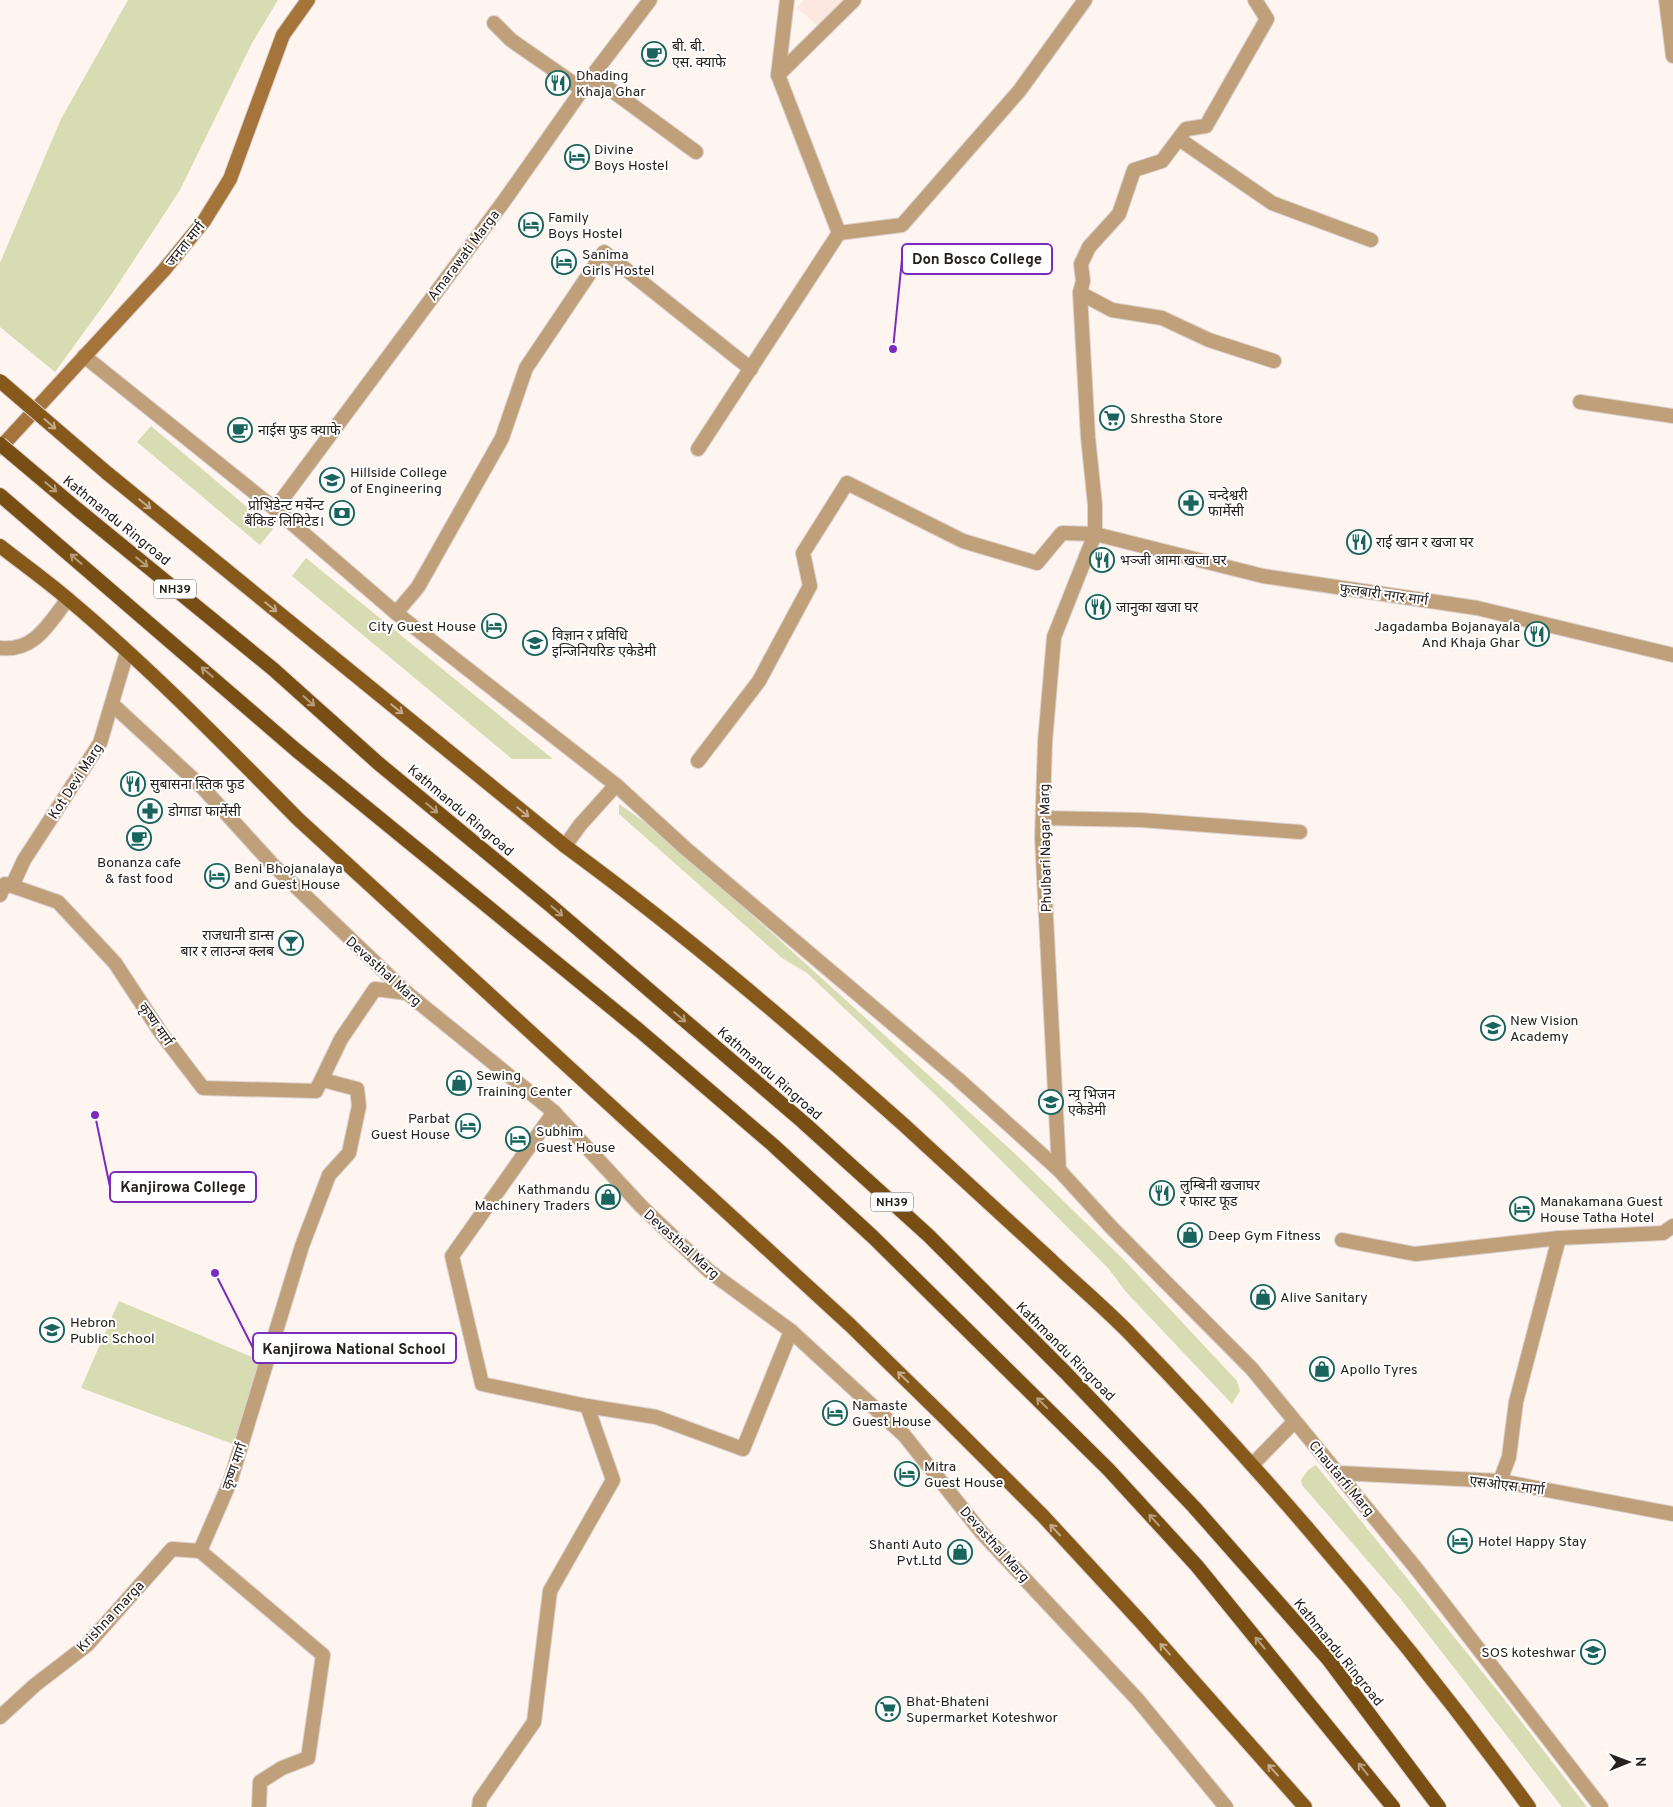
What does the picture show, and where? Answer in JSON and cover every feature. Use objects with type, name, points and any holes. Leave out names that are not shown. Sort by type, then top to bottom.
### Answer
[{"type":"highway","name":"Kathmandu Ringroad","points":[[0,444],[273,669],[378,763],[550,905],[803,1122],[928,1235],[1065,1372],[1194,1507],[1328,1660],[1439,1807]]},
{"type":"highway","name":"NH39","points":[[0,495],[56,541],[296,750],[640,1031],[773,1145],[873,1237],[1109,1470],[1203,1574],[1393,1807]]},
{"type":"main road","name":"जनता मार्ग","points":[[0,448],[164,270],[204,221],[230,179],[283,35],[308,0]]},
{"type":"main road","points":[[0,381],[107,473],[565,846],[617,884],[785,1019],[952,1169],[1128,1333],[1252,1465],[1474,1731],[1530,1807]]},
{"type":"main road","points":[[0,546],[68,599],[127,652],[298,819],[850,1325],[1043,1516],[1141,1622],[1305,1807]]},
{"type":"street","name":"Amarawati Marga","points":[[276,510],[504,201],[592,76],[650,0]]},
{"type":"street","points":[[787,0],[778,75],[839,233]]},
{"type":"street","points":[[778,75],[854,0]]},
{"type":"street","points":[[698,450],[839,233],[902,225],[1020,90],[1085,0]]},
{"type":"street","points":[[1095,534],[1095,505],[1088,436],[1080,293],[1083,281],[1081,264],[1089,247],[1120,214],[1134,170],[1162,161],[1186,129],[1206,126],[1267,19],[1255,0]]},
{"type":"street","points":[[1666,0],[1673,56]]},
{"type":"street","points":[[494,24],[511,40],[582,90]]},
{"type":"street","points":[[592,76],[696,152]]},
{"type":"street","points":[[1179,139],[1272,203],[1371,240]]},
{"type":"street","points":[[396,613],[418,587],[502,438],[526,368],[604,252],[751,369]]},
{"type":"street","points":[[1080,293],[1112,310],[1162,318],[1210,340],[1274,361]]},
{"type":"street","name":"Chautarfi Marg","points":[[84,356],[276,510],[396,613],[579,754],[685,848],[943,1066],[1059,1170],[1111,1227],[1252,1369],[1294,1422],[1339,1472],[1601,1807]]},
{"type":"street","points":[[1580,402],[1673,416]]},
{"type":"street","name":"फुलबारी नगर मार्ग","points":[[698,761],[759,681],[810,586],[803,553],[846,484],[963,541],[1037,563],[1062,533],[1095,534],[1263,576],[1478,608],[1673,655]]},
{"type":"street","name":"Phulbari Nagar Marg","points":[[1059,1170],[1042,838],[1045,742],[1054,637],[1095,534]]},
{"type":"street","points":[[0,648],[12,649],[26,646],[39,638],[68,599]]},
{"type":"street","name":"Kot Devi Marg","points":[[4,887],[24,860],[100,743],[113,705],[127,652]]},
{"type":"street","name":"Devasthal Marg","points":[[113,705],[203,788],[279,871],[406,993],[554,1112],[641,1206],[709,1271],[791,1331],[904,1435],[982,1533],[1137,1699],[1226,1807]]},
{"type":"street","points":[[565,846],[580,824],[616,785]]},
{"type":"street","points":[[1043,818],[1141,820],[1300,832]]},
{"type":"street","name":"कृष्ण मार्ग","points":[[4,887],[58,902],[115,963],[161,1033],[203,1088],[316,1091],[323,1080],[356,1090],[359,1106],[349,1153],[329,1175],[302,1246],[230,1482],[200,1551]]},
{"type":"street","points":[[323,1080],[341,1039],[375,989],[406,993]]},
{"type":"street","points":[[554,1112],[452,1256],[482,1384],[587,1406],[656,1417],[743,1449],[791,1331]]},
{"type":"street","points":[[1342,1240],[1415,1254],[1560,1238],[1663,1233],[1673,1226]]},
{"type":"street","points":[[1500,1481],[1509,1457],[1516,1402],[1560,1238]]},
{"type":"street","points":[[478,1807],[480,1800],[534,1722],[550,1591],[613,1480],[587,1406]]},
{"type":"street","points":[[1252,1465],[1294,1422]]},
{"type":"street","name":"एसओएस मार्गा","points":[[1339,1472],[1500,1481],[1673,1514]]},
{"type":"street","name":"Krishna marga","points":[[0,1717],[35,1685],[87,1645],[172,1549],[200,1551]]},
{"type":"street","points":[[200,1551],[324,1655],[308,1758],[282,1768],[260,1782],[259,1807]]},
{"type":"shaded area","points":[[804,0],[846,0],[822,29],[797,8]]},
{"type":"green space","points":[[128,0],[278,0],[252,43],[180,190],[111,295],[55,372],[0,327],[0,263],[61,119]]},
{"type":"green space","points":[[151,426],[273,529],[260,545],[137,442]]},
{"type":"green space","points":[[306,558],[553,759],[512,759],[292,576]]},
{"type":"green space","points":[[619,804],[666,837],[1011,1150],[1125,1261],[1237,1381],[1240,1391],[1232,1404],[1126,1292],[1108,1268],[942,1101],[807,973],[782,958],[619,814]]},
{"type":"green space","points":[[119,1301],[266,1363],[241,1447],[81,1388]]},
{"type":"green space","points":[[1316,1465],[1500,1694],[1587,1807],[1562,1807],[1399,1597],[1302,1485],[1301,1480],[1308,1470]]},
{"type":"place","name":"बी. बी. एस. क्याफे","points":[[654,54]]},
{"type":"place","name":"Dhading Khaja Ghar","points":[[558,83]]},
{"type":"place","name":"Divine Boys Hostel","points":[[577,157]]},
{"type":"place","name":"Family Boys Hostel","points":[[531,225]]},
{"type":"place","name":"Sanima Girls Hostel","points":[[564,262]]},
{"type":"place","name":"Don Bosco College","points":[[893,349]]},
{"type":"place","name":"Shrestha Store","points":[[1112,418]]},
{"type":"place","name":"नाईस फुड क्याफे","points":[[240,430]]},
{"type":"place","name":"Hillside College of Engineering","points":[[332,480]]},
{"type":"place","name":"चन्देश्वरी फार्मेसी","points":[[1191,503]]},
{"type":"place","name":"प्रोभिडेन्ट मर्चेन्ट बैंकिङ लिमिटेड।","points":[[342,513]]},
{"type":"place","name":"राई खान र खजा घर","points":[[1359,542]]},
{"type":"place","name":"भञ्जी आमा खजा घर","points":[[1102,560]]},
{"type":"place","name":"जानुका खजा घर","points":[[1098,607]]},
{"type":"place","name":"City Guest House","points":[[494,626]]},
{"type":"place","name":"Jagadamba Bojanayala And Khaja Ghar","points":[[1537,634]]},
{"type":"place","name":"विज्ञान र प्रविधि इन्जिनियरिङ एकेडेमी","points":[[535,643]]},
{"type":"place","name":"सुबासना स्तिक फुड","points":[[133,784]]},
{"type":"place","name":"डोगाडा फार्मेसी","points":[[150,811]]},
{"type":"place","name":"Bonanza cafe & fast food","points":[[139,838]]},
{"type":"place","name":"Beni Bhojanalaya and Guest House","points":[[217,876]]},
{"type":"place","name":"राजधानी डान्स बार र लाउन्ज क्लब","points":[[291,943]]},
{"type":"place","name":"New Vision Academy","points":[[1493,1028]]},
{"type":"place","name":"Sewing Training Center","points":[[459,1083]]},
{"type":"place","name":"न्यू भिजन एकेडेमी","points":[[1051,1102]]},
{"type":"place","name":"Kanjirowa College","points":[[95,1115]]},
{"type":"place","name":"Parbat Guest House","points":[[468,1126]]},
{"type":"place","name":"Subhim Guest House","points":[[518,1139]]},
{"type":"place","name":"लुम्बिनी खजाघर र फास्ट फूड","points":[[1162,1193]]},
{"type":"place","name":"Kathmandu Machinery Traders","points":[[608,1197]]},
{"type":"place","name":"Manakamana Guest House Tatha Hotel","points":[[1522,1209]]},
{"type":"place","name":"Deep Gym Fitness","points":[[1190,1235]]},
{"type":"place","name":"Kanjirowa National School","points":[[215,1273]]},
{"type":"place","name":"Alive Sanitary","points":[[1263,1297]]},
{"type":"place","name":"Hebron Public School","points":[[52,1330]]},
{"type":"place","name":"Apollo Tyres","points":[[1322,1369]]},
{"type":"place","name":"Namaste Guest House","points":[[835,1413]]},
{"type":"place","name":"Mitra Guest House","points":[[907,1474]]},
{"type":"place","name":"Hotel Happy Stay","points":[[1460,1541]]},
{"type":"place","name":"Shanti Auto Pvt.Ltd","points":[[960,1552]]},
{"type":"place","name":"SOS koteshwar","points":[[1593,1652]]},
{"type":"place","name":"Bhat-Bhateni Supermarket Koteshwor","points":[[888,1709]]}]
